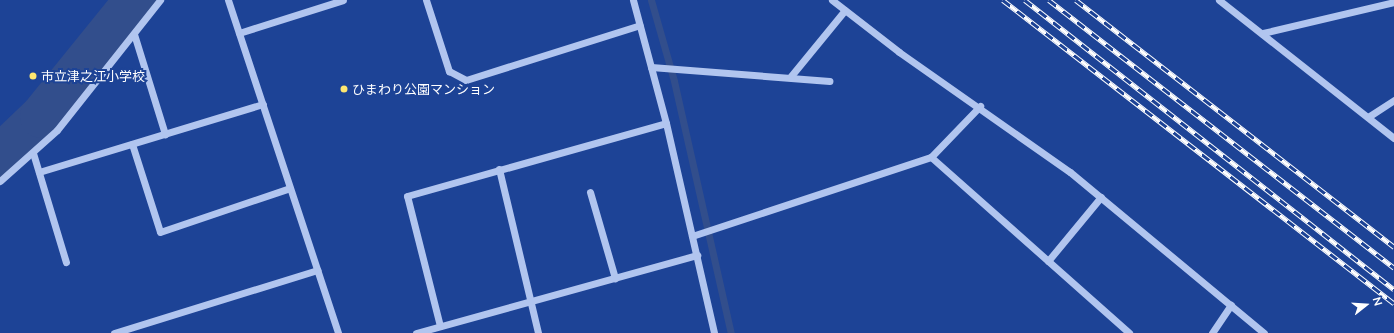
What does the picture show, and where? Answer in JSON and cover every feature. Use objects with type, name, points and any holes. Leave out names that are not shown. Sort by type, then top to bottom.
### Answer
[{"type":"street","points":[[0,181],[58,130],[160,0]]},
{"type":"street","points":[[228,0],[338,333]]},
{"type":"street","points":[[239,33],[343,0]]},
{"type":"street","points":[[426,0],[449,71],[466,80],[640,25]]},
{"type":"street","points":[[633,0],[695,235],[697,255],[714,333]]},
{"type":"street","points":[[832,0],[899,52],[980,106],[1101,197],[1264,333]]},
{"type":"street","points":[[1219,0],[1263,33],[1394,138]]},
{"type":"street","points":[[1263,33],[1394,2]]},
{"type":"street","points":[[791,76],[845,10]]},
{"type":"street","points":[[134,34],[165,134]]},
{"type":"street","points":[[651,67],[791,76],[829,81]]},
{"type":"street","points":[[1368,117],[1394,100]]},
{"type":"street","points":[[39,172],[262,104]]},
{"type":"street","points":[[695,235],[931,157],[980,106]]},
{"type":"street","points":[[440,326],[408,196],[499,169],[666,124]]},
{"type":"street","points":[[132,144],[160,232],[290,188]]},
{"type":"street","points":[[33,153],[66,262]]},
{"type":"street","points":[[931,157],[1129,333]]},
{"type":"street","points":[[499,169],[538,333]]},
{"type":"street","points":[[590,192],[615,278]]},
{"type":"street","points":[[1048,261],[1101,197]]},
{"type":"street","points":[[416,333],[697,255]]},
{"type":"street","points":[[114,333],[134,330],[317,270]]},
{"type":"street","points":[[1212,333],[1231,305]]},
{"type":"waterway","points":[[0,155],[41,116],[135,0]]},
{"type":"waterway","points":[[651,0],[674,81],[731,333]]},
{"type":"railway","points":[[1003,0],[1394,303]]},
{"type":"railway","points":[[1025,0],[1394,289]]},
{"type":"railway","points":[[1049,0],[1394,268]]},
{"type":"railway","points":[[1076,0],[1394,247]]},
{"type":"place","name":"市立津之江小学校","points":[[33,76]]},
{"type":"place","name":"ひまわり公園マンション","points":[[344,89]]}]
